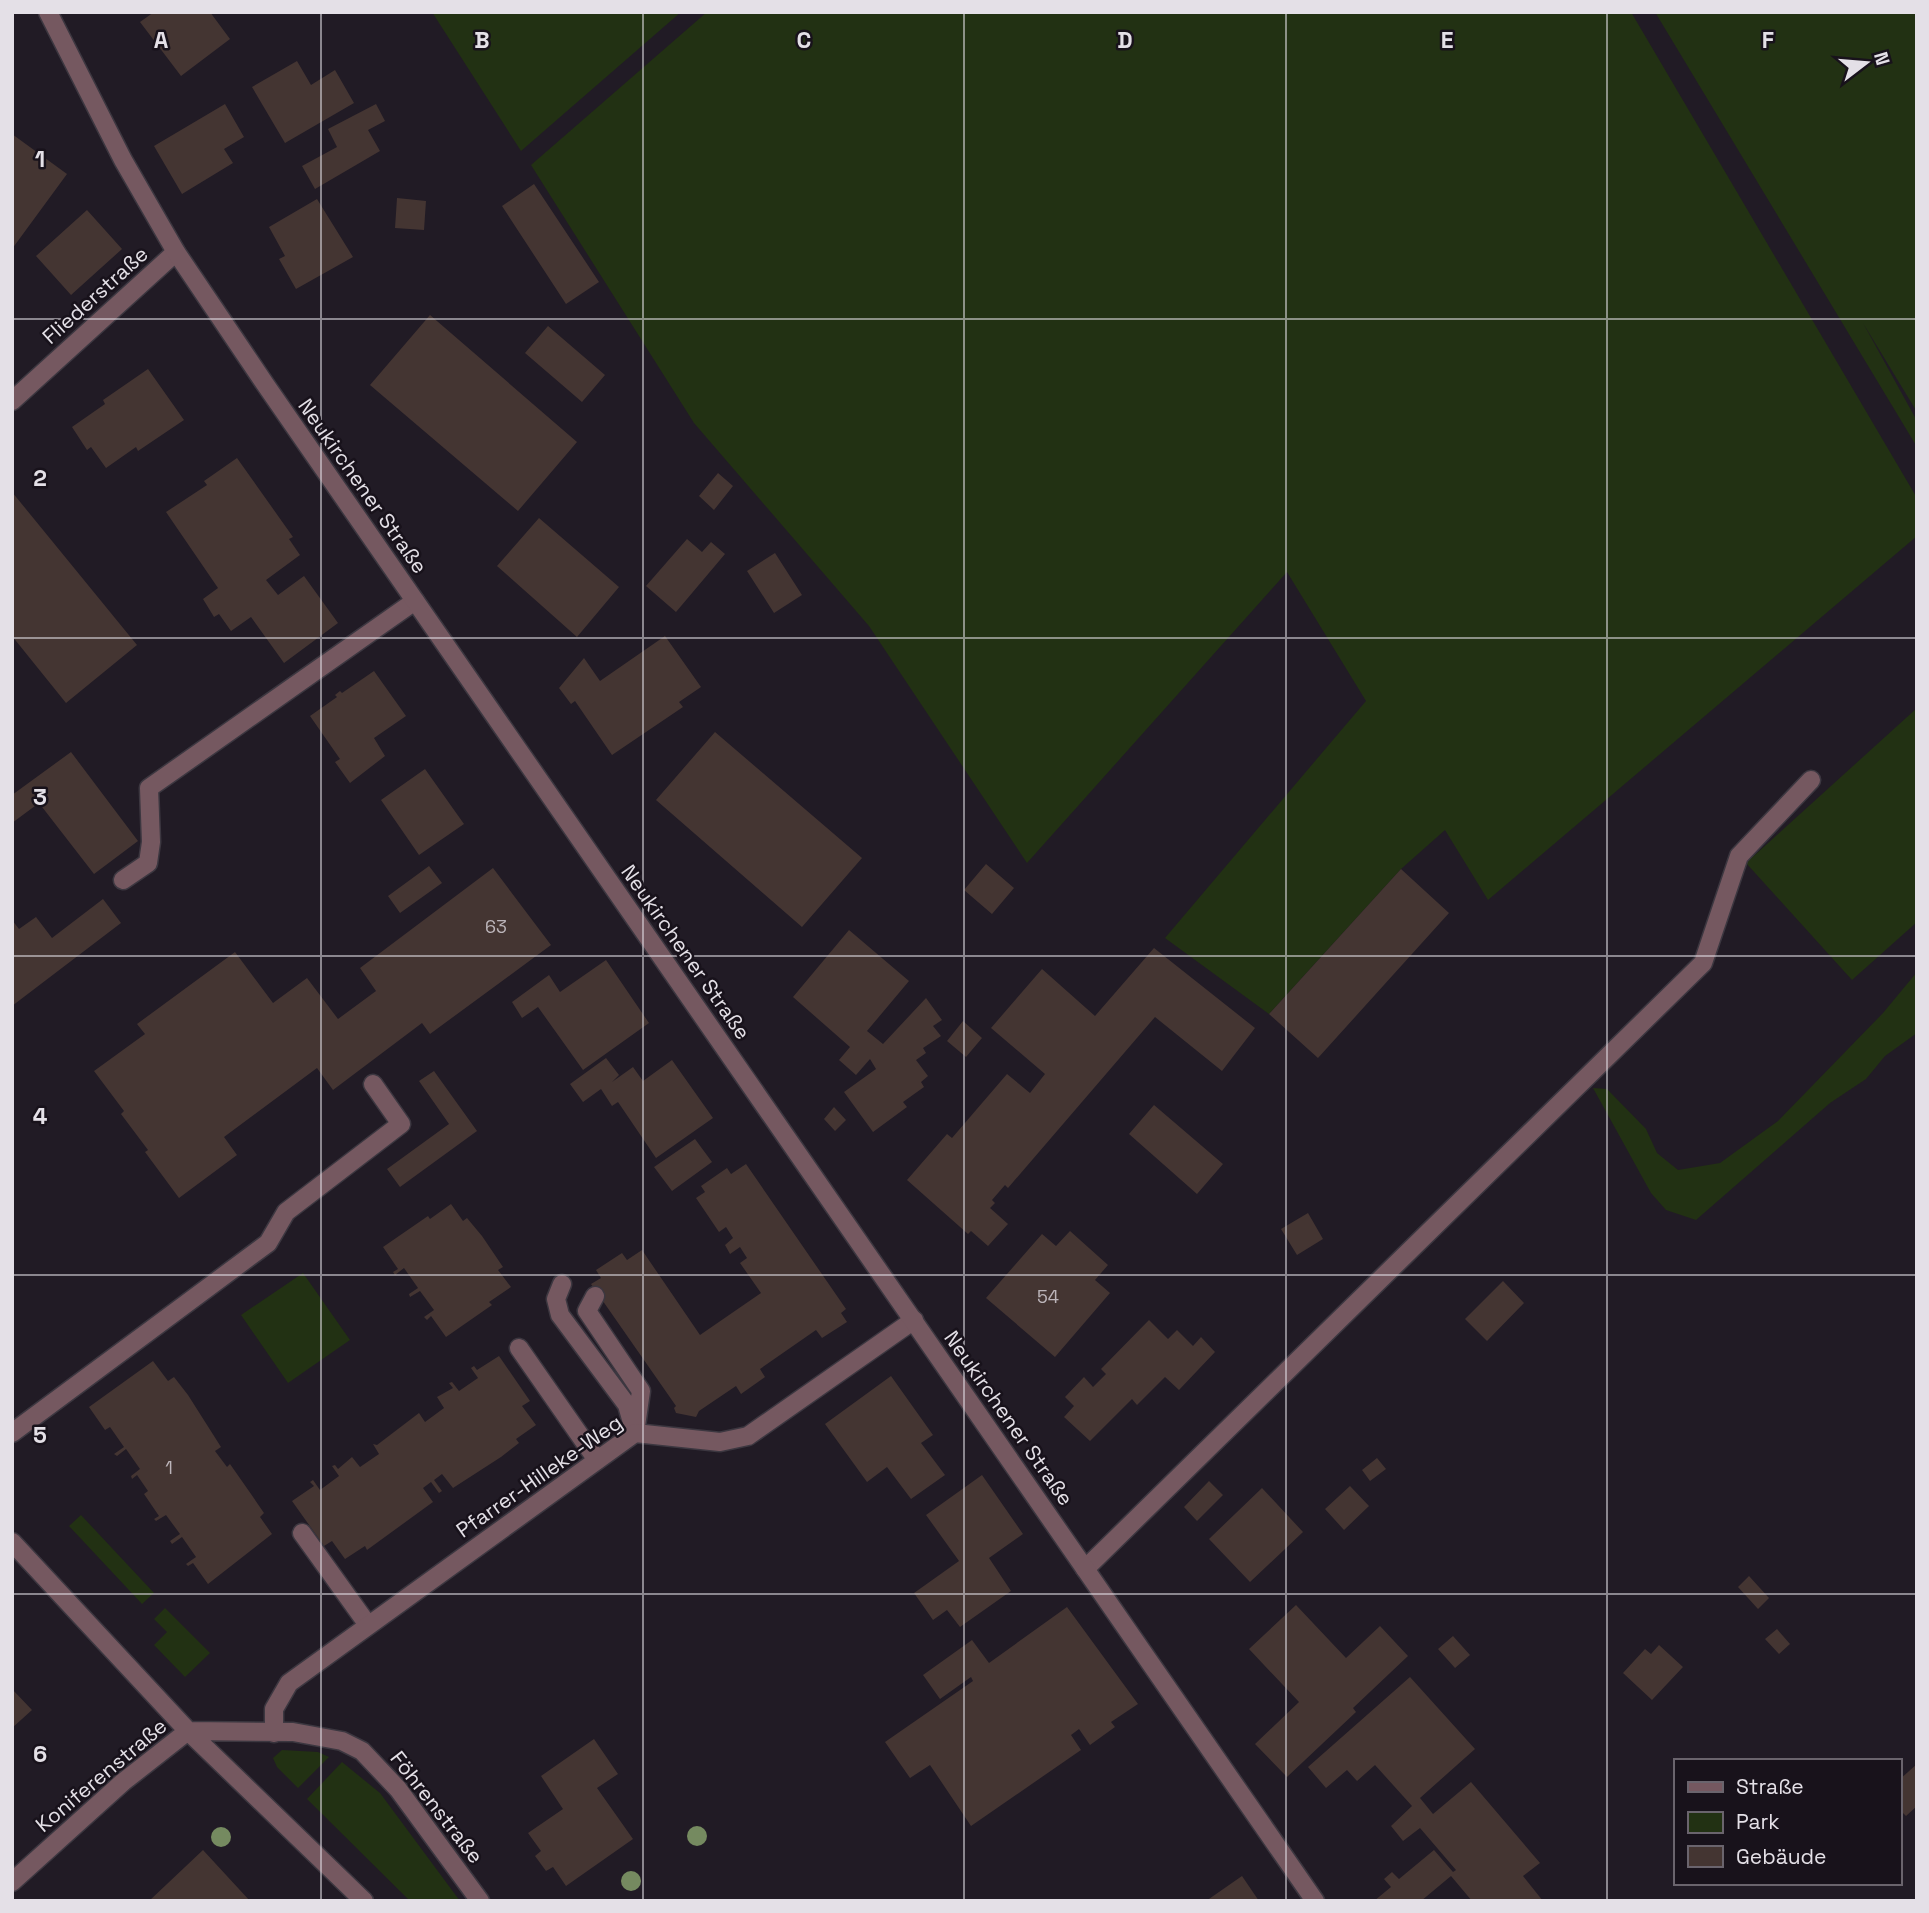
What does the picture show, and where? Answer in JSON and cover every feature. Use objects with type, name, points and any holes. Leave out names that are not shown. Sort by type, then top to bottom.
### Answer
[{"type":"street","name":"Neukirchener Straße","points":[[48,12],[123,160],[176,252],[1315,1901]]},
{"type":"street","name":"Fliederstraße","points":[[12,401],[176,252]]},
{"type":"street","points":[[123,880],[148,863],[151,842],[149,788],[415,601]]},
{"type":"street","points":[[1086,1569],[1703,963],[1739,856],[1811,780]]},
{"type":"street","points":[[12,1433],[268,1243],[286,1212],[401,1124],[373,1084]]},
{"type":"street","points":[[562,1284],[556,1299],[560,1315],[627,1405],[635,1433]]},
{"type":"street","points":[[595,1296],[587,1311],[641,1391],[635,1433]]},
{"type":"street","name":"Pfarrer-Hilleke-Weg","points":[[274,1733],[274,1709],[289,1683],[635,1433],[720,1441],[748,1436],[914,1320]]},
{"type":"street","points":[[519,1348],[597,1460]]},
{"type":"street","points":[[302,1533],[368,1625]]},
{"type":"street","points":[[12,1542],[188,1731],[364,1901]]},
{"type":"street","name":"Föhrenstraße","points":[[188,1731],[324,1736],[362,1751],[398,1789],[480,1901]]},
{"type":"street","name":"Koniferenstraße","points":[[12,1882],[122,1782],[188,1731]]},
{"type":"green space","points":[[432,12],[681,12],[521,151]]},
{"type":"green space","points":[[707,12],[1631,12],[1917,498],[1917,536],[1488,900],[1445,830],[1401,869],[1269,1014],[1165,938],[1366,701],[1287,572],[1027,863],[869,626],[694,423],[531,165]]},
{"type":"green space","points":[[1655,12],[1917,12],[1917,412],[1863,323],[1917,421],[1917,447]]},
{"type":"green space","points":[[1917,708],[1917,922],[1852,980],[1746,863]]},
{"type":"green space","points":[[1917,972],[1917,1033],[1885,1056],[1866,1079],[1830,1103],[1696,1220],[1666,1210],[1651,1193],[1593,1088],[1607,1089],[1646,1129],[1657,1153],[1678,1170],[1720,1163],[1778,1121],[1883,1013]]},
{"type":"green space","points":[[303,1273],[350,1340],[288,1383],[241,1315]]},
{"type":"green space","points":[[81,1515],[154,1593],[142,1604],[69,1526]]},
{"type":"green space","points":[[165,1608],[210,1653],[185,1677],[154,1645],[167,1632],[154,1619]]},
{"type":"green space","points":[[282,1750],[318,1752],[329,1757],[298,1788],[277,1767],[273,1758]]},
{"type":"green space","points":[[342,1762],[380,1793],[460,1901],[410,1901],[307,1799]]},
{"type":"building","points":[[154,12],[210,12],[230,39],[181,76],[140,22]]},
{"type":"building","points":[[297,61],[311,85],[335,70],[354,103],[285,143],[252,87]]},
{"type":"building","points":[[225,104],[244,137],[224,149],[233,163],[182,194],[154,146]]},
{"type":"building","points":[[376,104],[385,121],[368,130],[380,151],[315,189],[302,166],[337,147],[328,129]]},
{"type":"building","points":[[12,134],[67,174],[12,249]]},
{"type":"building","points":[[534,184],[599,282],[566,304],[502,206]]},
{"type":"building","points":[[397,198],[426,201],[424,230],[395,228]]},
{"type":"building","points":[[317,199],[353,257],[296,289],[279,259],[285,256],[269,227]]},
{"type":"building","points":[[87,210],[122,249],[71,295],[36,256]]},
{"type":"building","points":[[430,315],[577,442],[518,511],[370,385]]},
{"type":"building","points":[[548,326],[605,375],[582,402],[525,353]]},
{"type":"building","points":[[148,369],[184,420],[138,451],[136,447],[106,468],[91,447],[87,450],[72,427],[105,404],[103,400]]},
{"type":"building","points":[[237,458],[293,537],[289,539],[300,555],[266,580],[278,595],[304,576],[338,623],[284,663],[251,617],[231,631],[219,614],[214,617],[203,599],[218,588],[166,512],[207,485],[204,481]]},
{"type":"building","points":[[718,473],[733,486],[714,510],[699,496]]},
{"type":"building","points":[[12,492],[137,645],[66,703],[12,636]]},
{"type":"building","points":[[539,518],[619,587],[577,637],[497,566]]},
{"type":"building","points":[[687,539],[702,552],[711,542],[725,554],[676,612],[646,586]]},
{"type":"building","points":[[775,553],[802,595],[774,613],[747,571]]},
{"type":"building","points":[[665,636],[701,687],[679,702],[683,707],[612,755],[575,701],[571,704],[559,688],[584,658],[600,681]]},
{"type":"building","points":[[374,671],[406,716],[374,738],[385,756],[350,783],[335,762],[340,759],[310,716],[337,697],[335,695],[340,691],[342,693]]},
{"type":"building","points":[[715,732],[862,858],[802,927],[656,800]]},
{"type":"building","points":[[71,752],[138,841],[94,874],[39,803],[12,823],[12,795]]},
{"type":"building","points":[[425,769],[464,824],[419,855],[381,800]]},
{"type":"building","points":[[986,864],[1014,888],[992,914],[964,890]]},
{"type":"building","points":[[429,866],[442,883],[400,913],[388,896]]},
{"type":"building","points":[[493,868],[551,945],[430,1034],[422,1023],[333,1090],[317,1068],[224,1137],[237,1155],[179,1198],[145,1152],[148,1150],[121,1114],[124,1111],[94,1071],[145,1034],[137,1024],[235,952],[273,1003],[307,978],[338,1019],[376,991],[360,968]]},
{"type":"building","points":[[1401,869],[1449,913],[1318,1058],[1269,1014]]},
{"type":"building","points":[[103,899],[121,923],[12,1006],[12,920],[19,929],[36,917],[52,938]]},
{"type":"building","points":[[849,930],[909,981],[867,1031],[883,1044],[926,998],[942,1020],[933,1026],[941,1036],[923,1048],[926,1053],[916,1060],[928,1076],[921,1082],[924,1087],[903,1102],[907,1107],[873,1132],[844,1092],[876,1069],[870,1059],[856,1075],[839,1060],[850,1047],[793,997]]},
{"type":"building","points":[[1154,948],[1255,1028],[1222,1071],[1155,1017],[1008,1188],[1005,1185],[992,1200],[995,1203],[990,1208],[1008,1224],[988,1246],[971,1231],[968,1234],[907,1180],[947,1134],[952,1138],[1007,1074],[1030,1093],[1045,1074],[991,1028],[1042,969],[1095,1016]]},
{"type":"building","points":[[606,960],[649,1023],[583,1070],[538,1007],[522,1018],[512,1002],[549,975],[560,992]]},
{"type":"building","points":[[963,1021],[982,1038],[966,1057],[947,1041]]},
{"type":"building","points":[[606,1058],[619,1075],[612,1082],[633,1067],[643,1081],[672,1060],[713,1118],[656,1158],[618,1102],[612,1106],[601,1089],[583,1102],[570,1084]]},
{"type":"building","points":[[434,1071],[477,1131],[400,1187],[387,1169],[449,1124],[419,1081]]},
{"type":"building","points":[[1154,1105],[1223,1164],[1197,1194],[1129,1134]]},
{"type":"building","points":[[834,1107],[846,1120],[835,1131],[824,1119]]},
{"type":"building","points":[[695,1139],[712,1162],[672,1191],[654,1167]]},
{"type":"building","points":[[746,1164],[846,1309],[841,1313],[847,1322],[822,1338],[816,1330],[760,1369],[765,1377],[741,1394],[736,1386],[699,1411],[696,1417],[676,1413],[676,1406],[591,1284],[601,1278],[596,1270],[622,1253],[627,1260],[642,1250],[700,1335],[761,1293],[740,1263],[747,1258],[740,1247],[730,1254],[725,1245],[733,1238],[726,1227],[719,1232],[696,1198],[705,1192],[701,1186],[727,1168],[731,1174]]},
{"type":"building","points":[[451,1204],[463,1221],[467,1218],[482,1236],[503,1267],[498,1270],[511,1287],[489,1302],[492,1305],[446,1337],[431,1316],[427,1320],[424,1317],[434,1310],[420,1291],[410,1297],[409,1294],[418,1288],[404,1268],[395,1275],[393,1272],[398,1269],[383,1247],[428,1216],[430,1219]]},
{"type":"building","points":[[1308,1213],[1323,1239],[1297,1255],[1281,1229]]},
{"type":"building","points":[[1070,1231],[1108,1265],[1095,1280],[1110,1293],[1055,1357],[986,1298],[1042,1234],[1056,1246]]},
{"type":"building","points":[[1503,1281],[1524,1303],[1487,1341],[1465,1319]]},
{"type":"building","points":[[1149,1320],[1168,1339],[1177,1330],[1193,1346],[1201,1337],[1215,1352],[1179,1390],[1165,1377],[1137,1405],[1132,1399],[1090,1441],[1064,1417],[1074,1406],[1065,1397],[1084,1377],[1093,1387],[1106,1374],[1101,1369]]},
{"type":"building","points":[[499,1356],[530,1401],[522,1406],[536,1425],[516,1439],[519,1443],[501,1457],[453,1488],[442,1474],[434,1480],[442,1491],[439,1493],[431,1482],[423,1488],[433,1502],[367,1550],[365,1546],[345,1559],[332,1541],[324,1546],[292,1501],[314,1486],[310,1482],[313,1480],[320,1490],[339,1476],[332,1466],[335,1465],[338,1469],[352,1457],[360,1467],[379,1454],[373,1444],[377,1445],[419,1413],[425,1422],[444,1408],[437,1397],[453,1388],[449,1383],[452,1382],[459,1391],[478,1378],[471,1368],[474,1366],[477,1370]]},
{"type":"building","points":[[153,1361],[168,1381],[174,1377],[188,1395],[221,1447],[215,1451],[227,1467],[230,1464],[251,1494],[264,1513],[260,1517],[272,1534],[208,1584],[193,1563],[188,1566],[186,1564],[196,1557],[182,1537],[172,1544],[170,1541],[180,1534],[166,1515],[156,1521],[154,1519],[159,1516],[144,1494],[148,1491],[137,1475],[132,1479],[131,1476],[140,1469],[126,1449],[117,1456],[114,1454],[124,1447],[110,1427],[105,1430],[89,1407]]},
{"type":"building","points":[[891,1376],[933,1435],[921,1443],[945,1475],[911,1499],[887,1467],[867,1482],[825,1424]]},
{"type":"building","points":[[1377,1458],[1386,1469],[1370,1481],[1362,1470]]},
{"type":"building","points":[[982,1475],[1023,1534],[989,1558],[1011,1591],[960,1627],[947,1610],[933,1620],[914,1593],[959,1561],[926,1515]]},
{"type":"building","points":[[1209,1481],[1223,1495],[1197,1521],[1184,1507]]},
{"type":"building","points":[[1350,1486],[1369,1506],[1344,1530],[1325,1509]]},
{"type":"building","points":[[1262,1488],[1303,1532],[1250,1582],[1209,1539]]},
{"type":"building","points":[[1749,1576],[1769,1598],[1758,1609],[1738,1587]]},
{"type":"building","points":[[1296,1605],[1346,1658],[1380,1626],[1408,1656],[1353,1708],[1356,1712],[1287,1777],[1255,1744],[1299,1702],[1249,1649]]},
{"type":"building","points":[[1067,1607],[1138,1704],[1111,1722],[1115,1727],[1090,1745],[1079,1729],[1071,1735],[1081,1750],[971,1826],[930,1765],[910,1778],[885,1742],[973,1681],[971,1677],[940,1699],[923,1675],[972,1640],[989,1663]]},
{"type":"building","points":[[1777,1629],[1790,1644],[1779,1654],[1765,1639]]},
{"type":"building","points":[[1453,1636],[1470,1655],[1455,1668],[1438,1649]]},
{"type":"building","points":[[1659,1645],[1683,1667],[1652,1700],[1623,1673],[1645,1649],[1651,1654]]},
{"type":"building","points":[[1410,1677],[1475,1749],[1420,1798],[1433,1814],[1471,1782],[1540,1863],[1523,1876],[1543,1901],[1472,1901],[1451,1876],[1421,1901],[1374,1901],[1391,1887],[1384,1879],[1392,1872],[1399,1879],[1434,1850],[1453,1872],[1456,1870],[1420,1828],[1403,1841],[1391,1826],[1412,1806],[1375,1765],[1357,1781],[1347,1770],[1326,1788],[1308,1767]]},
{"type":"building","points":[[12,1689],[32,1710],[12,1728]]},
{"type":"building","points":[[594,1739],[618,1774],[597,1788],[633,1839],[566,1886],[553,1867],[546,1871],[535,1856],[541,1851],[528,1833],[563,1809],[541,1776]]},
{"type":"building","points":[[1917,1764],[1917,1806],[1906,1816],[1901,1813],[1901,1778]]},
{"type":"building","points":[[203,1850],[250,1901],[149,1901]]},
{"type":"building","points":[[1242,1876],[1259,1901],[1206,1901]]}]
